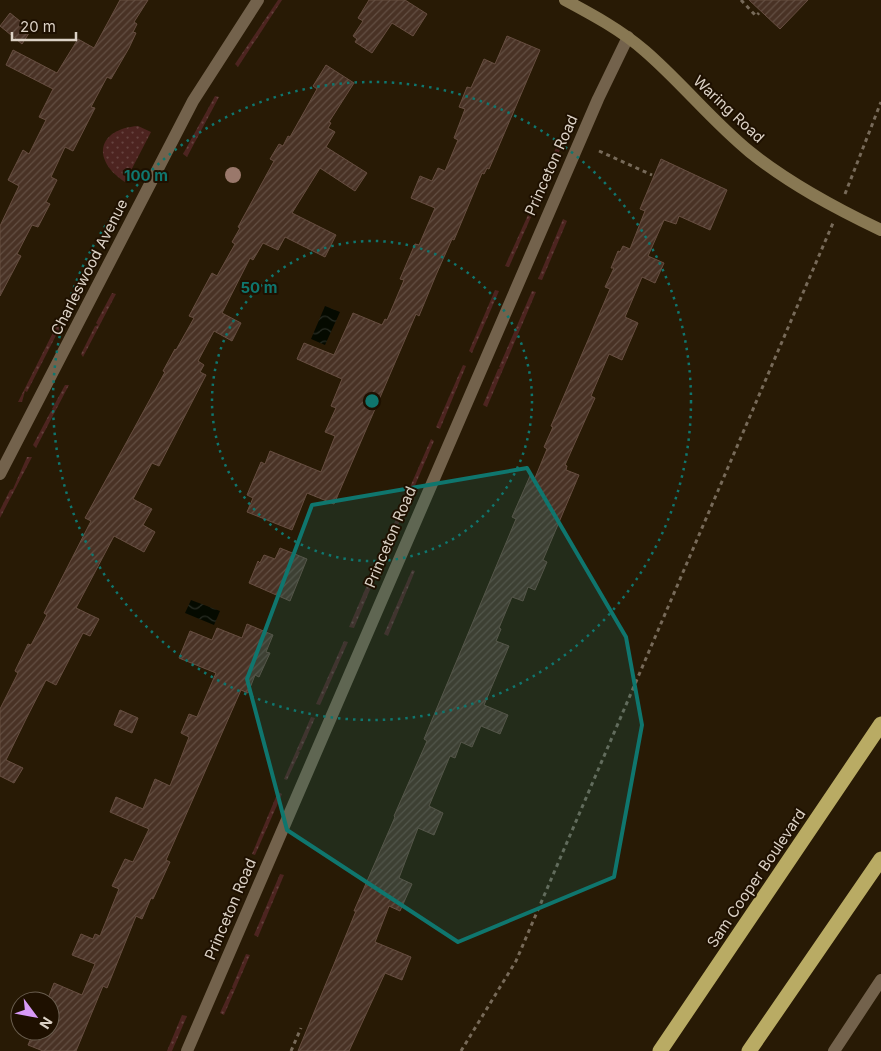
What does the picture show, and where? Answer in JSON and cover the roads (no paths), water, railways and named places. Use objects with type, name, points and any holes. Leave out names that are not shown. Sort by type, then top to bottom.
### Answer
[{"type":"highway","name":"Sam Cooper Boulevard","points":[[660,1051],[881,724]]},
{"type":"highway","points":[[749,1051],[881,859]]},
{"type":"main road","name":"Waring Road","points":[[565,0],[628,37],[659,64],[699,106],[750,152],[788,180],[839,210],[881,230]]},
{"type":"street","name":"Charleswood Avenue","points":[[0,474],[193,101],[258,0]]},
{"type":"street","name":"Princeton Road","points":[[187,1051],[392,572],[586,126],[628,37]]},
{"type":"street","points":[[834,1051],[881,980]]},
{"type":"water","points":[[325,306],[340,312],[325,345],[311,339]]},
{"type":"water","points":[[191,600],[220,611],[214,625],[185,613]]}]
